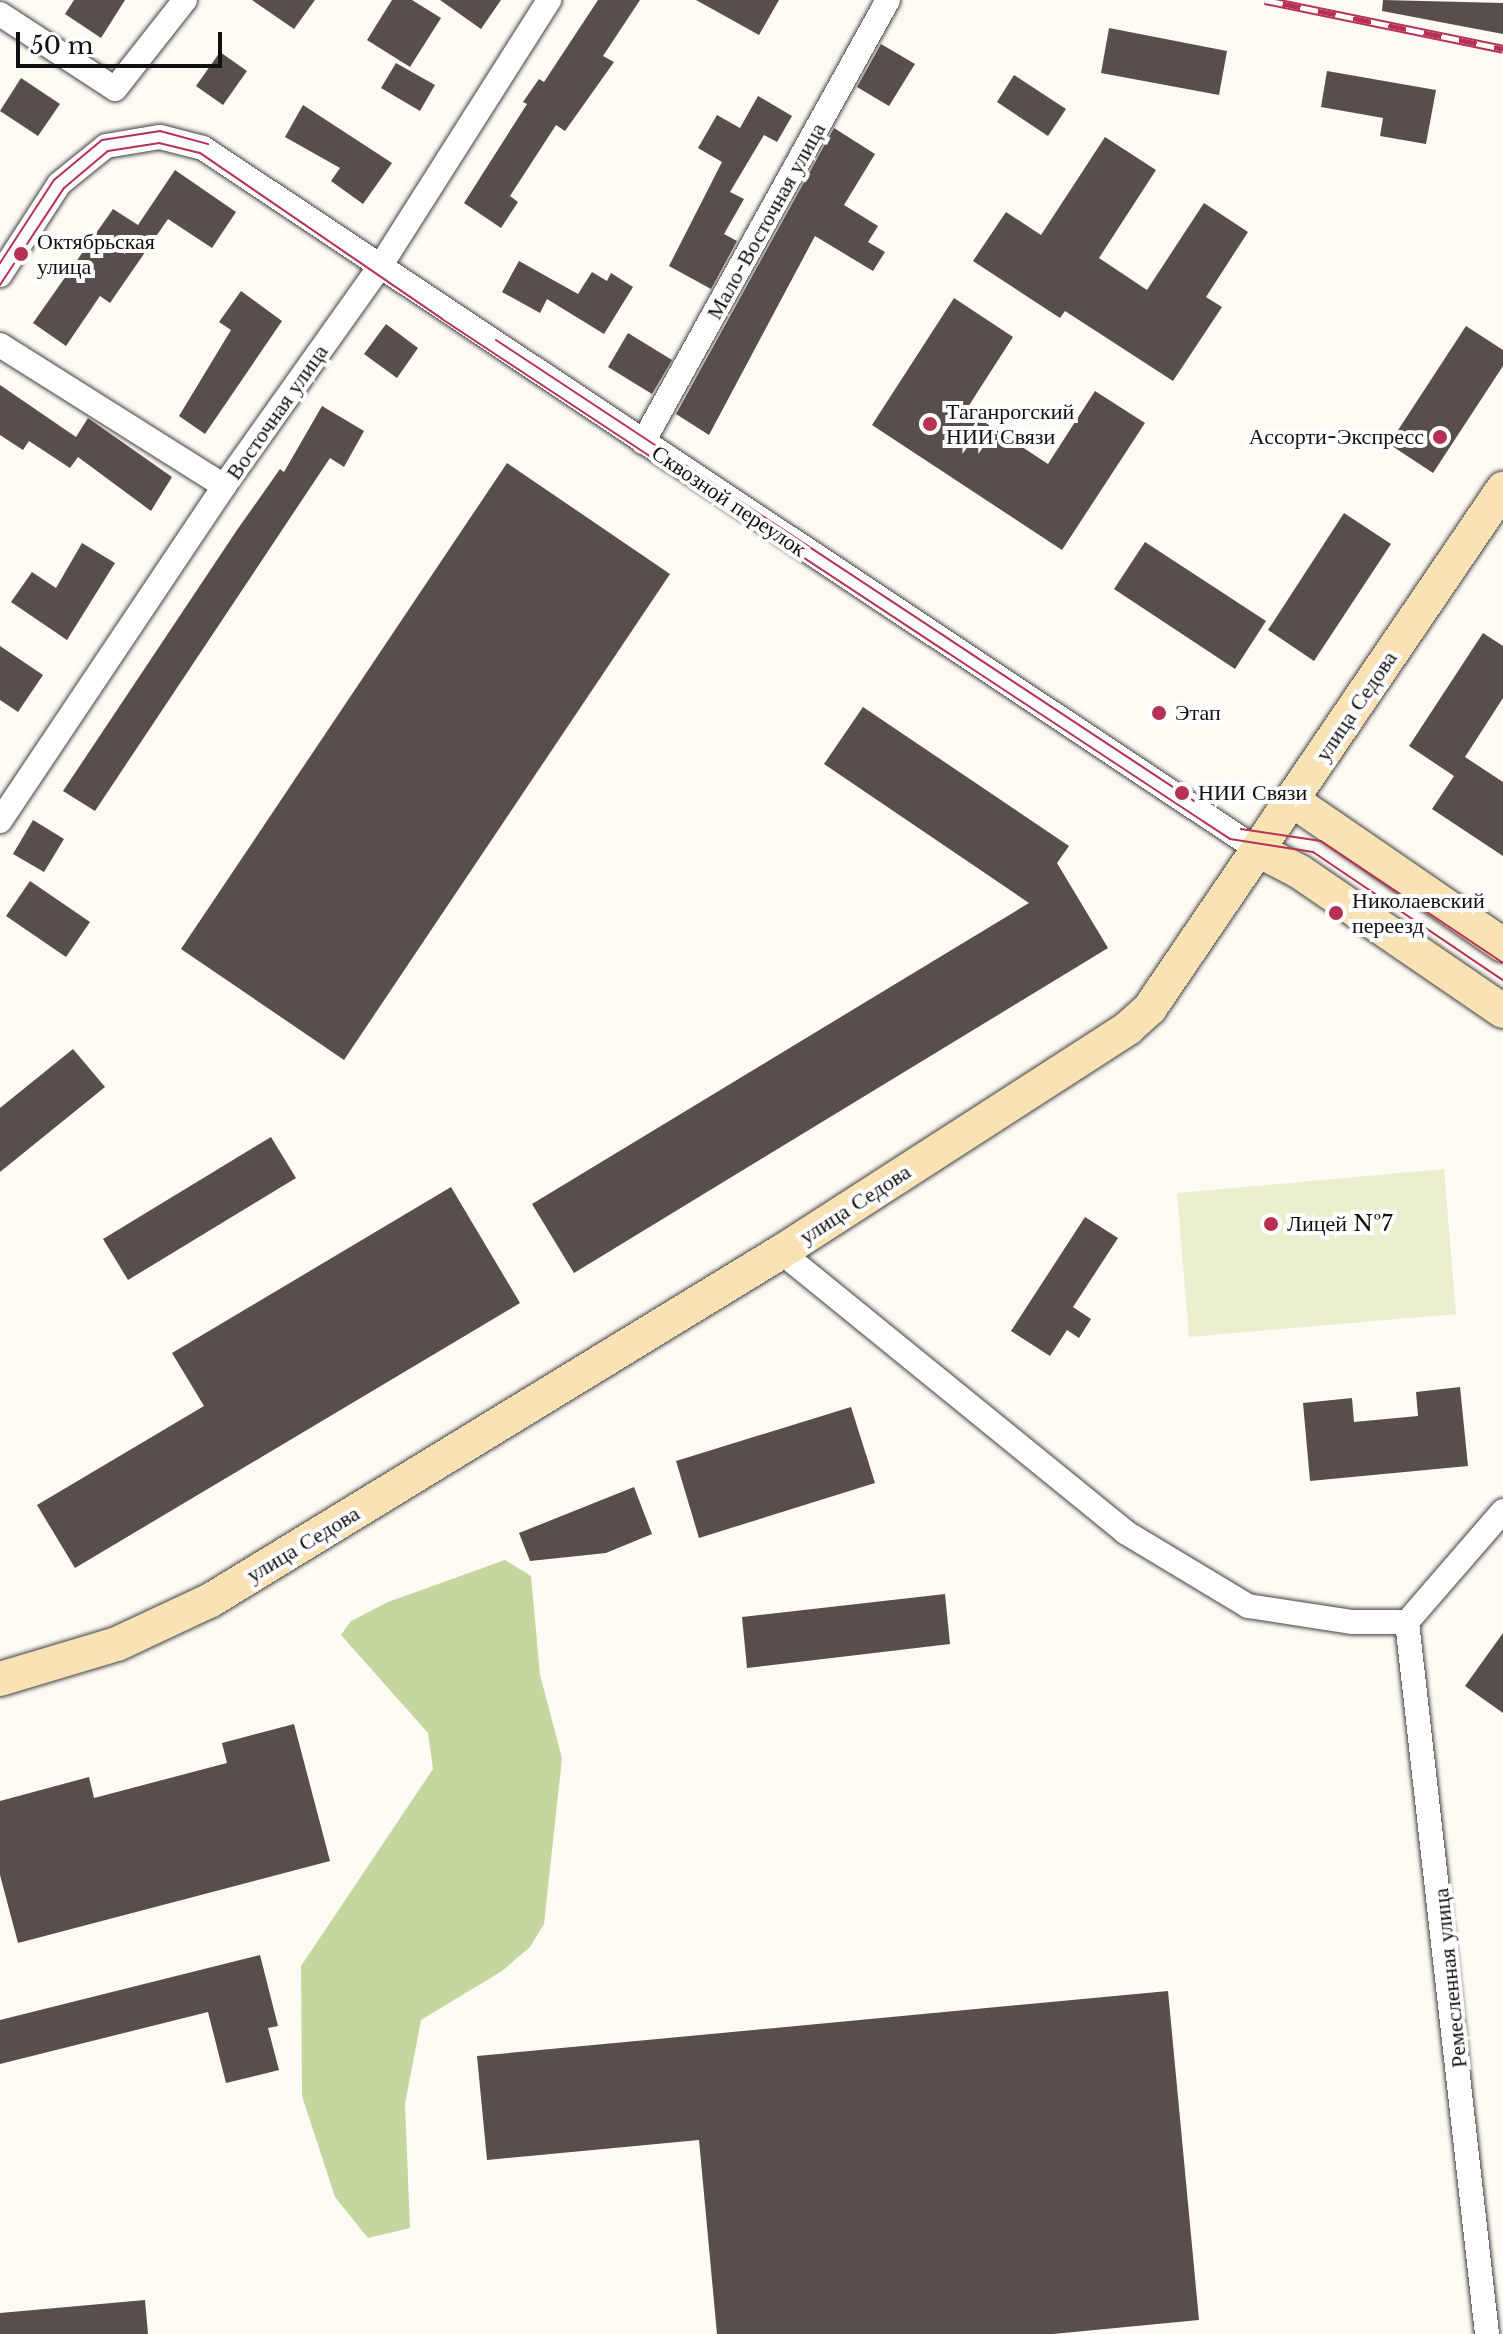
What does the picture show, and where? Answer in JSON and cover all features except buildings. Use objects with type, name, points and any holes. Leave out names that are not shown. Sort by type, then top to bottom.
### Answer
[{"type":"main road","name":"улица Седова","points":[[0,1679],[117,1644],[211,1600],[781,1252],[1128,1028],[1150,1008],[1503,489]]},
{"type":"main road","points":[[1292,800],[1503,945]]},
{"type":"main road","points":[[1258,850],[1300,872],[1503,1011]]},
{"type":"street","points":[[0,14],[115,89],[185,0]]},
{"type":"street","name":"Восточная улица","points":[[0,821],[224,486],[381,265],[549,0]]},
{"type":"street","name":"Мало-Восточная улица","points":[[643,442],[888,0]]},
{"type":"street","name":"Сквозной переулок","points":[[0,275],[59,184],[106,146],[160,137],[203,148],[381,265],[445,313],[1258,850]]},
{"type":"street","points":[[0,345],[224,486]]},
{"type":"street","points":[[781,1252],[1125,1532],[1248,1606],[1353,1622],[1407,1622],[1503,1511]]},
{"type":"street","name":"Ремесленная улица","points":[[1407,1622],[1487,2334]]},
{"type":"green space","points":[[1444,1169],[1456,1314],[1189,1337],[1177,1193]]},
{"type":"green space","points":[[505,1560],[531,1576],[540,1675],[562,1758],[544,1924],[530,1947],[502,1971],[421,2020],[405,2104],[410,2228],[368,2238],[335,2197],[302,2096],[301,1966],[433,1769],[428,1733],[341,1635],[351,1621],[388,1602]]},
{"type":"tram line","points":[[0,263],[54,180],[102,140],[160,131],[208,144]]},
{"type":"tram line","points":[[0,285],[64,188],[108,151],[159,143],[200,153],[442,319],[1230,839],[1313,852],[1503,980]]},
{"type":"tram line","points":[[496,340],[1197,803]]},
{"type":"tram line","points":[[1241,829],[1321,841],[1503,963]]},
{"type":"railway","points":[[1265,0],[1503,49]]},
{"type":"place","name":"Октябрьская улица","points":[[21,254]]},
{"type":"place","name":"Таганрогский НИИ Связи","points":[[930,424]]},
{"type":"place","name":"Ассорти-Экспресс","points":[[1440,437]]},
{"type":"place","name":"Этап","points":[[1159,713]]},
{"type":"place","name":"НИИ Связи","points":[[1182,793]]},
{"type":"place","name":"Николаевский переезд","points":[[1336,913]]},
{"type":"place","name":"Лицей №7","points":[[1271,1224]]}]
